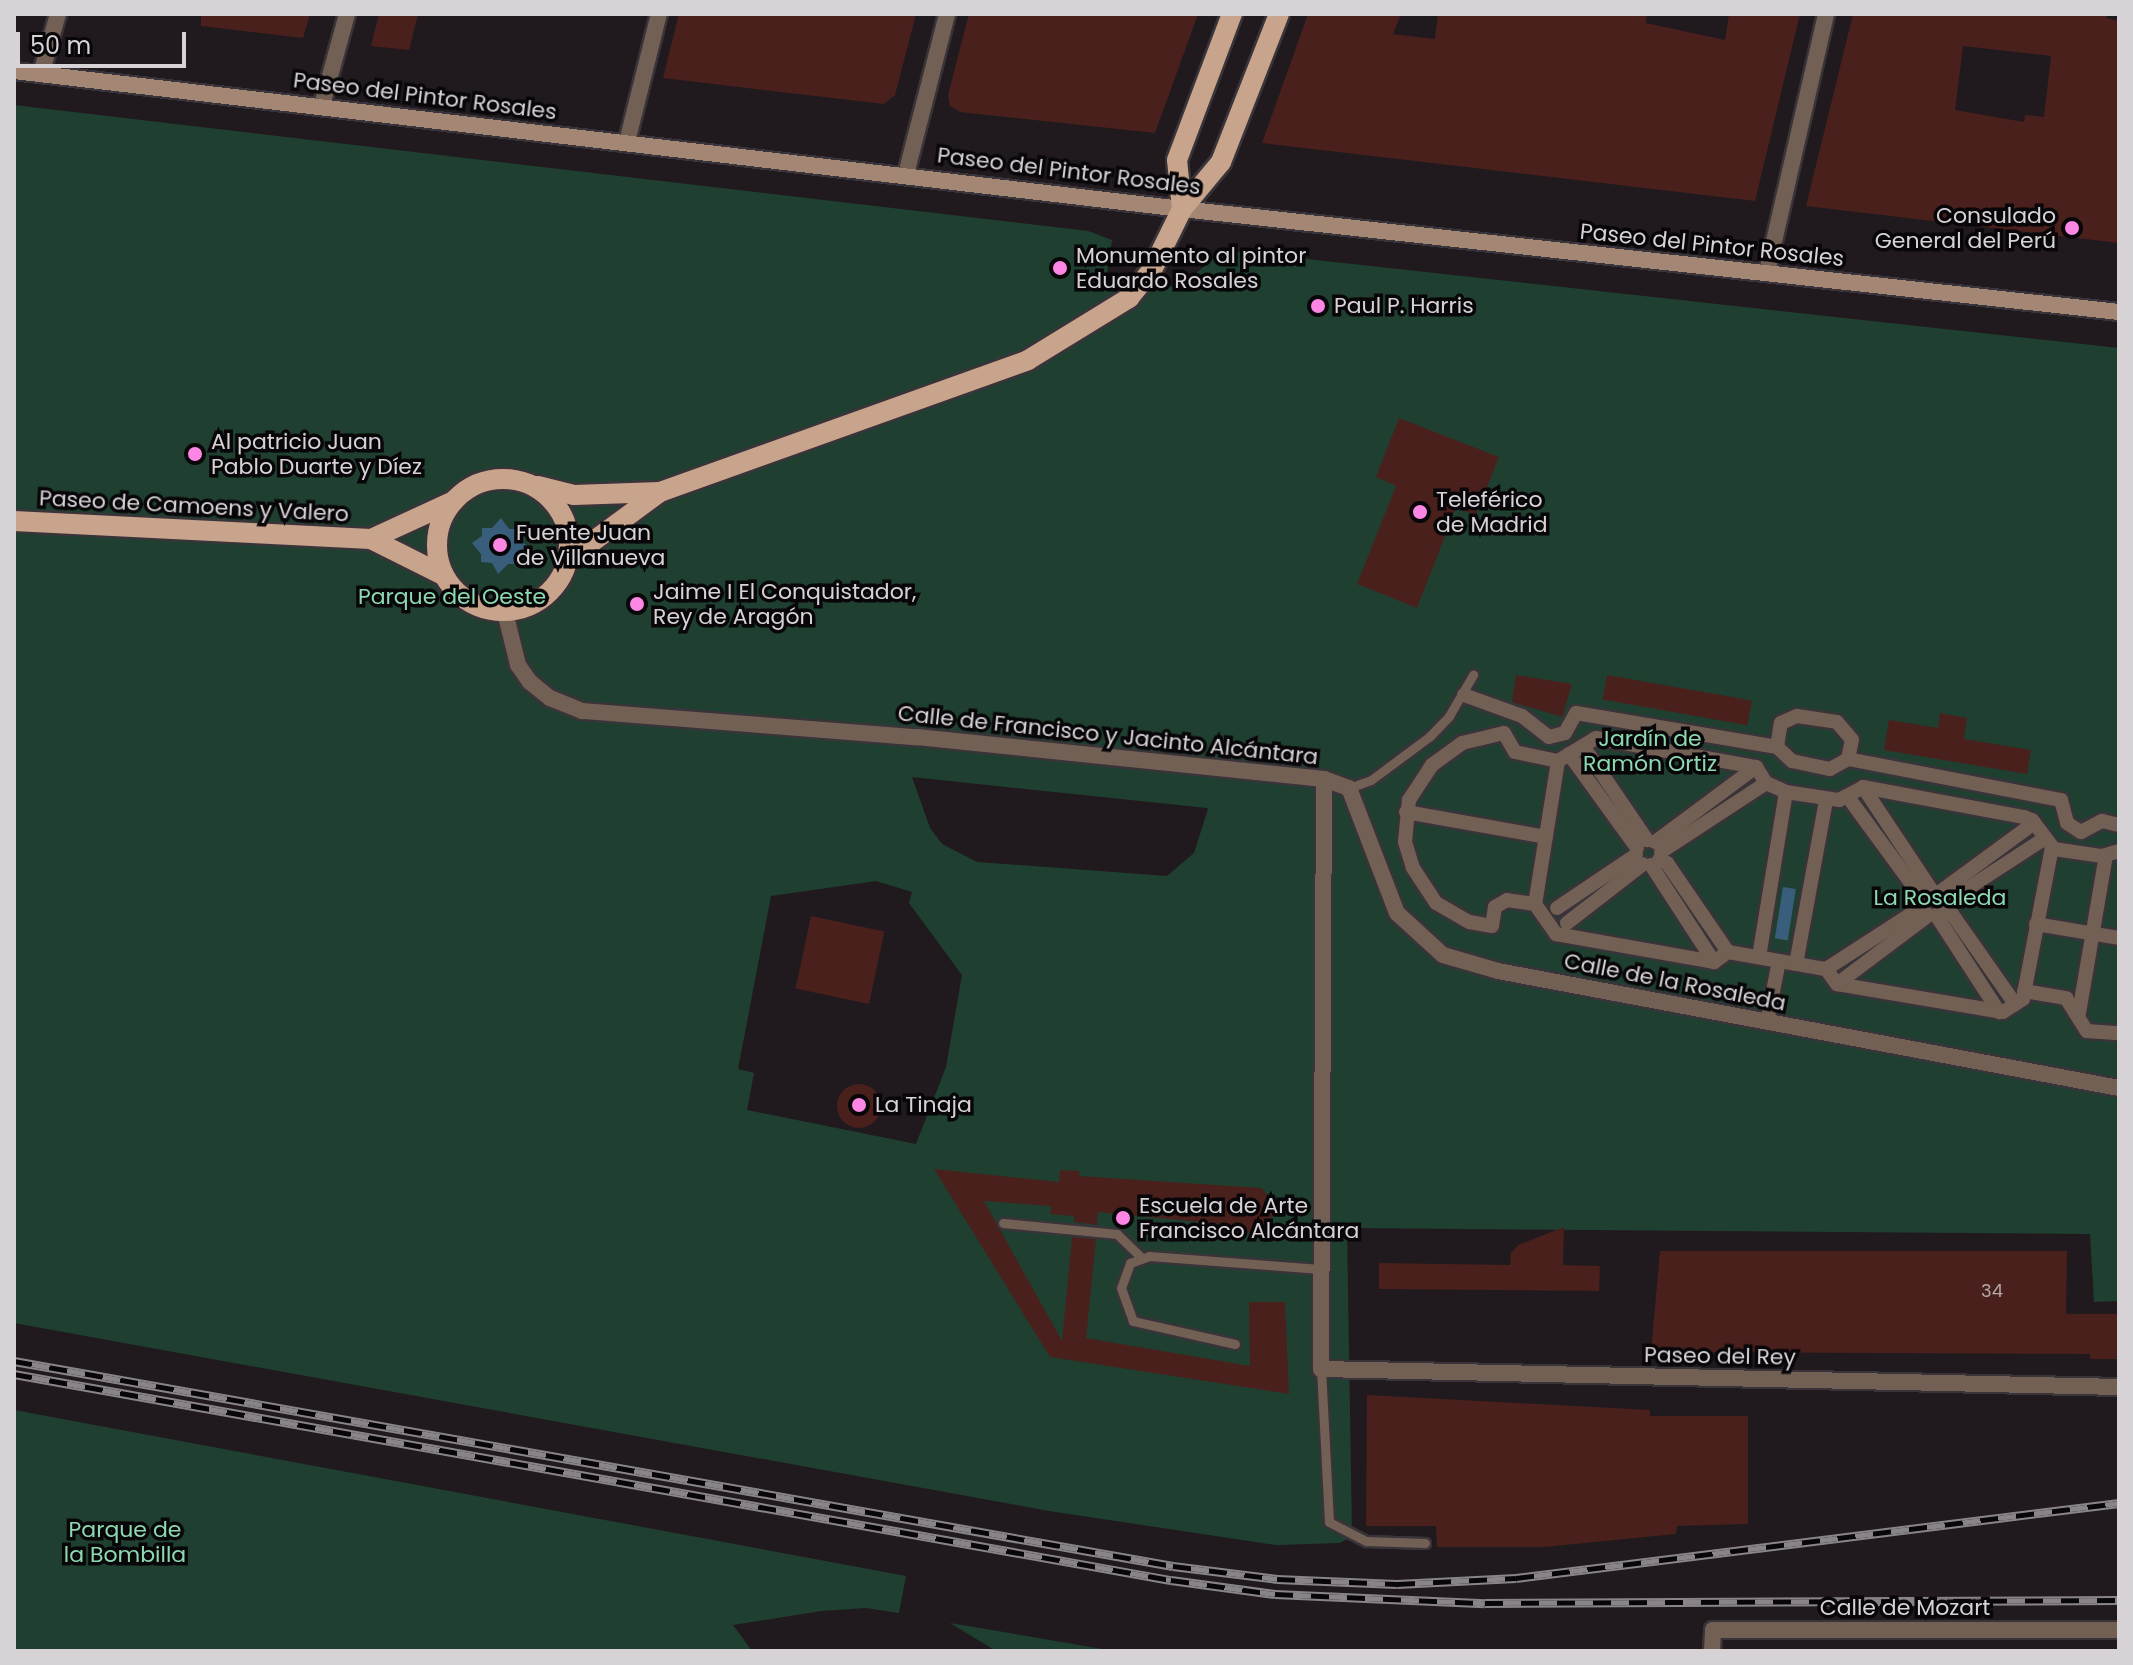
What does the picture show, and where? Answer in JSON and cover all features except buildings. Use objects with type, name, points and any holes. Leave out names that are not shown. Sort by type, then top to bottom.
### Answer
[{"type":"main road","points":[[1182,209],[1177,160],[1232,14]]},
{"type":"main road","points":[[371,539],[443,575],[469,602],[505,612],[546,596],[569,559],[660,492],[1028,360],[1129,298],[1152,270],[1182,209],[1221,162],[1235,136],[1279,14]]},
{"type":"main road","name":"Paseo del Pintor Rosales","points":[[14,71],[1182,209],[2119,312]]},
{"type":"main road","points":[[371,539],[452,502],[489,479],[532,484],[574,495],[660,492]]},
{"type":"main road","points":[[532,484],[563,515],[569,559]]},
{"type":"main road","points":[[443,575],[437,537],[452,502]]},
{"type":"main road","name":"Paseo de Camoens y Valero","points":[[14,521],[371,539]]},
{"type":"street","points":[[41,74],[58,14]]},
{"type":"street","points":[[322,105],[347,14]]},
{"type":"street","points":[[627,142],[659,14]]},
{"type":"street","points":[[906,174],[947,14]]},
{"type":"street","points":[[1767,272],[1826,14]]},
{"type":"street","name":"Calle de Francisco y Jacinto Alcántara","points":[[505,612],[518,665],[530,682],[550,698],[583,711],[917,737],[1324,779],[1321,1369]]},
{"type":"street","points":[[1464,695],[1528,719],[1549,737],[1565,733],[1576,713],[1777,747],[1792,761],[1830,769],[1848,759],[2061,800],[2067,823],[2081,832],[2102,821],[2119,825]]},
{"type":"street","points":[[1777,747],[1781,723],[1797,716],[1827,720],[1837,722],[1852,740],[1848,759]]},
{"type":"street","points":[[1535,904],[1507,900],[1495,907],[1492,926],[1447,912],[1426,893],[1413,868],[1405,842],[1406,812],[1432,765],[1478,738],[1504,733],[1515,752],[1564,757],[1596,738],[1756,767],[1766,783],[1786,792],[1826,800],[1848,797],[1863,787],[2034,823],[2049,843],[2024,991],[2015,1004],[1999,1012],[1837,984],[1826,969]]},
{"type":"street","points":[[1583,746],[1714,962]]},
{"type":"street","points":[[1564,757],[1535,904],[1556,934],[1569,939],[1714,962],[1728,952],[1826,969],[1934,904],[2049,843],[2112,853],[2092,933],[2079,1013]]},
{"type":"street","points":[[1564,757],[1649,853],[1667,863],[1728,952]]},
{"type":"street","points":[[1567,923],[1756,767]]},
{"type":"street","points":[[1324,779],[1349,788]]},
{"type":"street","points":[[1557,908],[1766,783]]},
{"type":"street","points":[[1863,787],[1999,1012]]},
{"type":"street","name":"Calle de la Rosaleda","points":[[1349,788],[1397,913],[1443,955],[1498,971],[2119,1088]]},
{"type":"street","points":[[1759,957],[1786,792]]},
{"type":"street","points":[[1848,797],[1934,904],[1952,914],[2015,1004]]},
{"type":"street","points":[[1796,964],[1826,800]]},
{"type":"street","points":[[1406,812],[1546,837]]},
{"type":"street","points":[[1837,984],[2034,823]]},
{"type":"street","points":[[2036,924],[2119,938]]},
{"type":"street","points":[[1767,1022],[1779,961]]},
{"type":"street","points":[[2024,991],[2066,998],[2079,1013],[2087,1031],[2119,1033]]},
{"type":"street","name":"Paseo del Rey","points":[[1321,1369],[2119,1387]]},
{"type":"street","name":"Calle de Mozart","points":[[1712,1651],[1713,1630],[2119,1630]]},
{"type":"lane","points":[[1349,788],[1371,780],[1430,736],[1464,695],[1473,675]]},
{"type":"lane","points":[[1003,1223],[1117,1234],[1141,1257]]},
{"type":"lane","points":[[1235,1344],[1133,1321],[1121,1288],[1130,1263],[1141,1257],[1321,1269]]},
{"type":"lane","points":[[1321,1369],[1329,1522],[1366,1541],[1425,1543]]},
{"type":"green space","name":"Parque del Oeste","points":[[14,105],[1088,231],[1112,240],[1107,274],[1178,288],[1224,250],[2119,348],[2119,1301],[2094,1302],[2090,1234],[1347,1228],[1352,1536],[1340,1543],[1276,1545],[1049,1511],[14,1323]],"holes":[[[912,777],[1207,808],[1208,809],[1194,853],[1167,876],[977,862],[942,844],[930,828]],[[876,881],[912,892],[909,903],[962,975],[946,1067],[916,1144],[747,1110],[754,1073],[738,1069],[771,896]]]},
{"type":"green space","name":"Parque de la Bombilla","points":[[14,1410],[906,1576],[899,1613],[866,1608],[821,1611],[733,1625],[752,1651],[14,1651]]},
{"type":"green space","points":[[950,1623],[1114,1651],[996,1651]]},
{"type":"water","name":"Fuente Juan de Villanueva","points":[[501,518],[509,529],[519,529],[519,538],[529,548],[517,556],[517,564],[508,564],[498,574],[492,563],[481,562],[481,554],[472,543],[482,536],[482,528],[492,528]]},
{"type":"water","points":[[1783,887],[1796,889],[1788,940],[1775,938]]},
{"type":"railway","points":[[14,1361],[1173,1566],[1277,1579],[1397,1584],[1516,1578],[2119,1503]]},
{"type":"railway","points":[[14,1374],[1171,1580],[1275,1594],[1485,1603],[2119,1600]]},
{"type":"place","name":"Consulado General del Perú","points":[[2072,228]]},
{"type":"place","name":"Monumento al pintor Eduardo Rosales","points":[[1060,268]]},
{"type":"place","name":"Paul P. Harris","points":[[1318,306]]},
{"type":"place","name":"Al patricio Juan Pablo Duarte y Díez","points":[[195,454]]},
{"type":"place","name":"Teleférico de Madrid","points":[[1420,512]]},
{"type":"place","name":"Fuente Juan de Villanueva","points":[[500,545]]},
{"type":"place","name":"Jaime I El Conquistador, Rey de Aragón","points":[[637,604]]},
{"type":"place","name":"La Tinaja","points":[[859,1105]]},
{"type":"place","name":"Escuela de Arte Francisco Alcántara","points":[[1123,1218]]},
{"type":"park label","name":"Jardín de Ramón Ortiz","points":[[1650,750]]},
{"type":"park label","name":"La Rosaleda","points":[[1940,898]]}]
